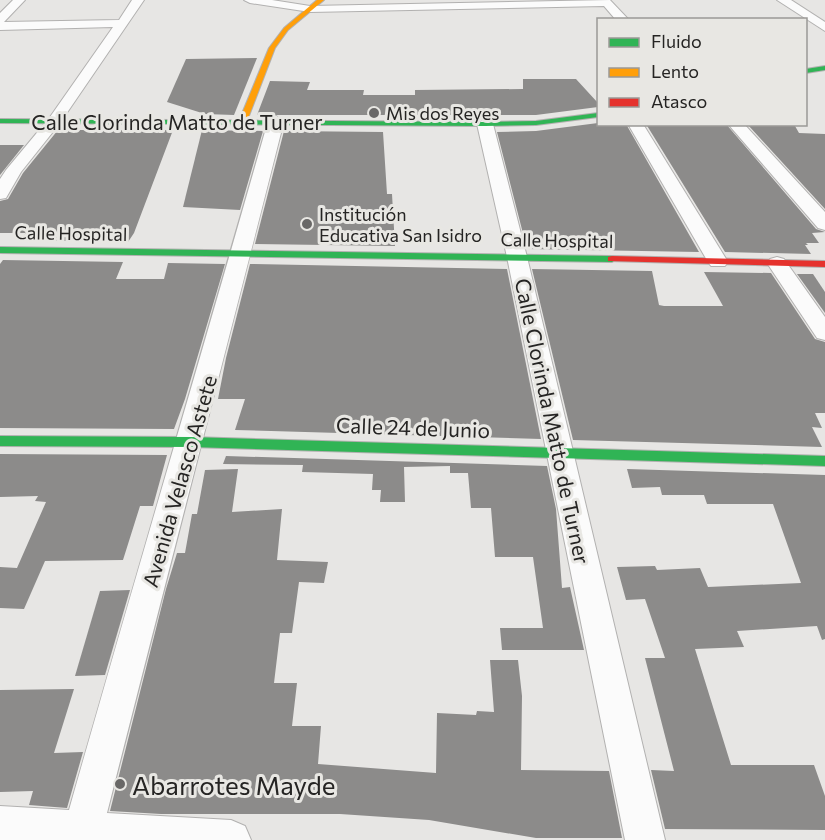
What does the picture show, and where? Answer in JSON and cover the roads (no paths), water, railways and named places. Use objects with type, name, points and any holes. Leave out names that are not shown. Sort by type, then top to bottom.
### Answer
[{"type":"street","points":[[0,20],[19,0]]},
{"type":"street","points":[[0,194],[33,144],[55,120],[138,0]]},
{"type":"street","points":[[250,0],[316,4],[605,2],[621,18]]},
{"type":"street","points":[[783,0],[825,27]]},
{"type":"street","points":[[243,121],[272,48],[286,29],[316,4]]},
{"type":"street","points":[[0,26],[122,23]]},
{"type":"street","points":[[807,71],[825,68]]},
{"type":"street","points":[[485,124],[536,123],[597,115]]},
{"type":"street","name":"Calle Clorinda Matto de Turner","points":[[0,121],[485,124],[517,257],[645,840]]},
{"type":"street","name":"Avenida Velasco Astete","points":[[82,835],[147,591],[191,442],[276,121]]},
{"type":"street","points":[[636,126],[718,262]]},
{"type":"street","points":[[737,126],[762,151],[825,224]]},
{"type":"street","name":"Calle Hospital","points":[[0,250],[825,264]]},
{"type":"street","points":[[777,263],[825,333]]},
{"type":"street","name":"Calle 24 de Junio","points":[[0,441],[191,442],[825,461]]},
{"type":"street","points":[[0,826],[82,835],[231,840]]},
{"type":"place","name":"Mis dos Reyes","points":[[374,113]]},
{"type":"place","name":"Institución Educativa San Isidro","points":[[307,224]]},
{"type":"place","name":"Abarrotes Mayde","points":[[120,784]]}]
